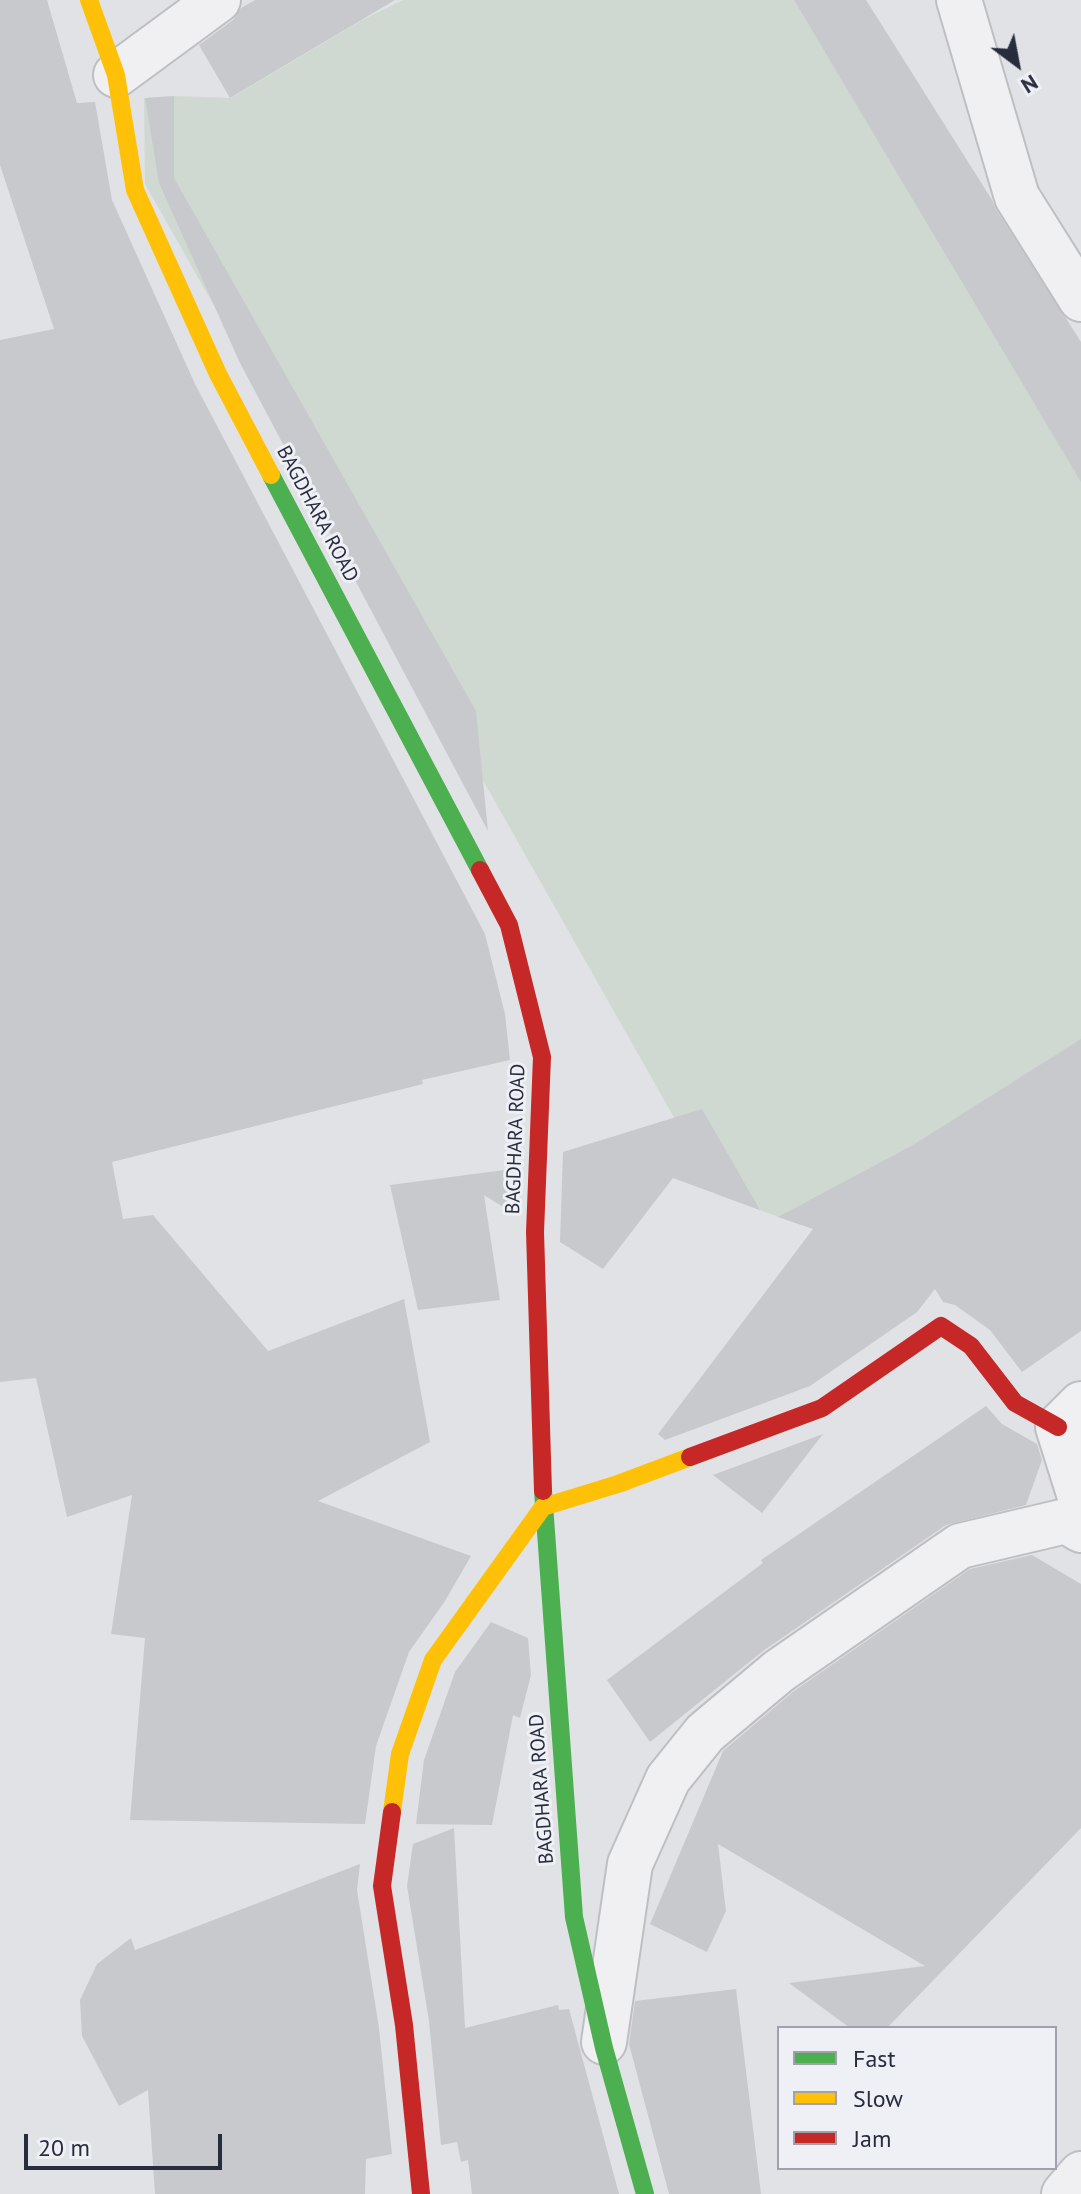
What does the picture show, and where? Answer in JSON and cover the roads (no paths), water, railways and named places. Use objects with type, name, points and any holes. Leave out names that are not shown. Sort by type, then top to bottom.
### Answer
[{"type":"street","name":"BAGDHARA ROAD","points":[[89,0],[116,75],[135,190],[218,374],[509,925],[542,1057],[535,1232],[543,1507],[574,1917],[604,2048],[645,2194]]},
{"type":"street","points":[[116,75],[218,0]]},
{"type":"street","points":[[959,1],[1017,197],[1081,299]]},
{"type":"street","points":[[421,2194],[404,2025],[382,1886],[400,1754],[433,1660],[543,1507],[618,1484],[822,1408],[941,1326],[971,1346],[1015,1403],[1070,1415],[1081,1500]]},
{"type":"street","points":[[604,2048],[630,1864],[668,1779],[705,1733],[779,1671],[960,1546],[1066,1521],[1081,1530]]},
{"type":"street","points":[[1064,2194],[1081,2174]]}]
